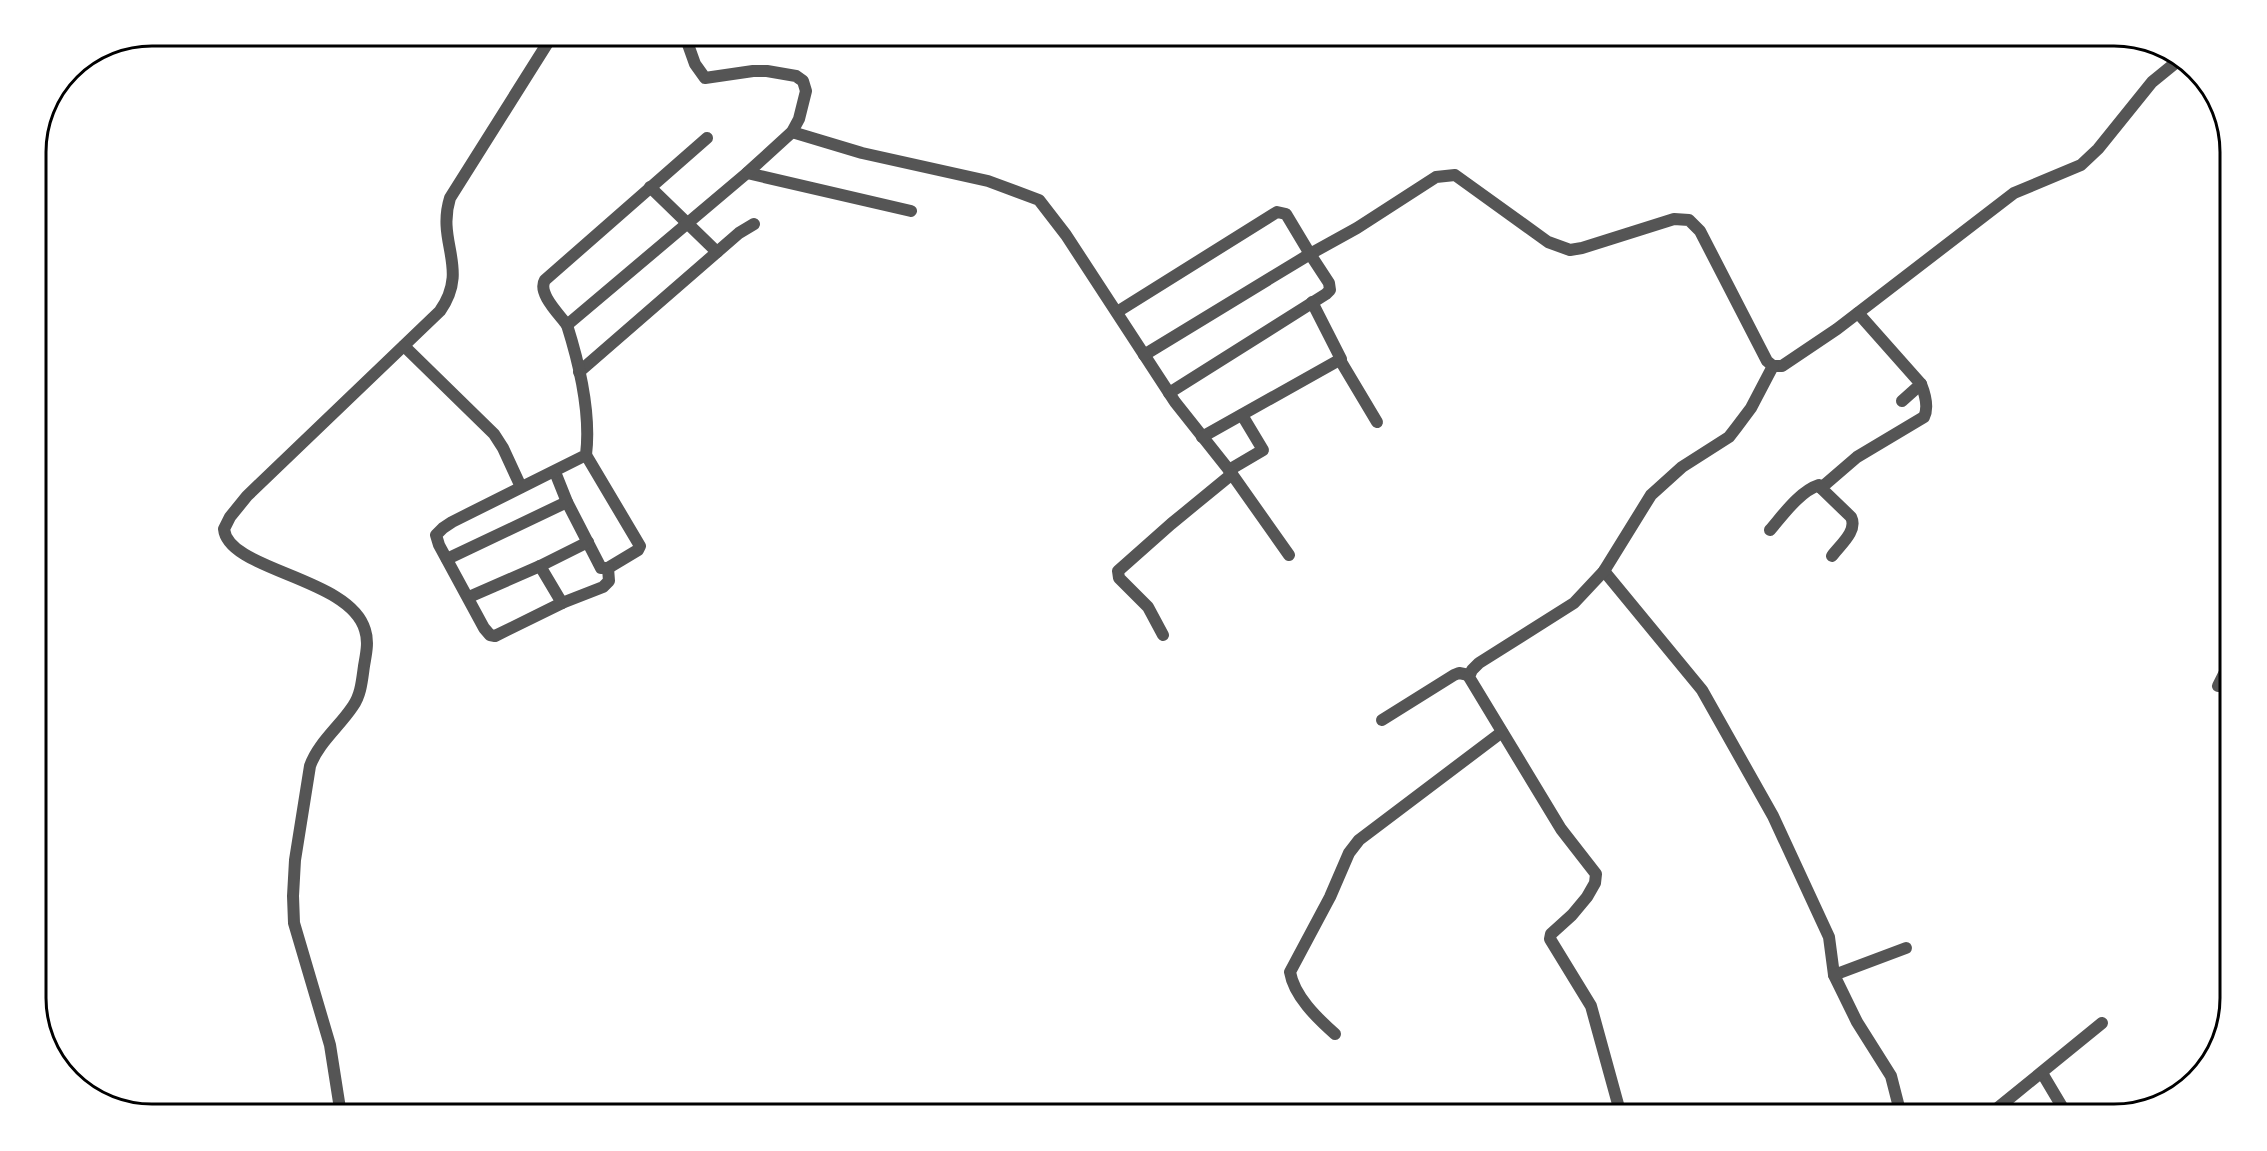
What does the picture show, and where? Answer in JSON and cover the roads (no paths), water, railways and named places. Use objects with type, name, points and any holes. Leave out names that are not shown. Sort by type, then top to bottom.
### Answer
[{"type":"street","points":[[339,1104],[330,1045],[294,923],[292,896],[295,860],[310,765],[354,706],[359,693],[367,639],[362,621],[345,603],[317,586],[260,563],[231,544],[224,529],[246,496],[440,311],[449,298],[454,274],[447,240],[446,212],[450,198],[546,46]]},
{"type":"street","points":[[567,325],[747,173],[792,132],[799,119],[806,91],[803,81],[796,76],[767,71],[705,78],[695,64],[689,46]]},
{"type":"street","points":[[1144,355],[1357,228],[1436,177],[1455,175],[1548,242],[1570,250],[1674,219],[1684,218],[1694,223],[1767,361],[1773,366],[1786,365],[1858,313],[2014,193],[2081,165],[2098,149],[2152,82],[2174,64]]},
{"type":"street","points":[[792,132],[862,153],[988,181],[1039,200],[1061,227],[1169,393],[1230,472],[1289,555]]},
{"type":"street","points":[[555,472],[567,502],[601,568],[608,568],[638,550],[639,546],[586,455],[587,443],[576,355],[567,325],[543,291],[542,284],[707,138]]},
{"type":"street","points":[[747,173],[911,211]]},
{"type":"street","points":[[650,188],[717,252]]},
{"type":"street","points":[[1117,312],[1277,212],[1286,214],[1329,283],[1330,290],[1169,393]]},
{"type":"street","points":[[579,372],[717,252],[754,224]]},
{"type":"street","points":[[1312,302],[1341,356],[1340,360],[1377,422]]},
{"type":"street","points":[[1821,488],[1857,457],[1924,417],[1926,413],[1921,384],[1858,313]]},
{"type":"street","points":[[404,346],[494,434],[521,488]]},
{"type":"street","points":[[1202,436],[1340,360]]},
{"type":"street","points":[[1618,1104],[1590,1006],[1550,939],[1551,934],[1572,915],[1587,897],[1595,883],[1596,874],[1562,829],[1469,681],[1470,675],[1479,663],[1569,608],[1604,571],[1646,501],[1682,467],[1729,437],[1751,408],[1773,366]]},
{"type":"street","points":[[1902,401],[1921,384]]},
{"type":"street","points":[[1163,635],[1148,607],[1119,578],[1118,571],[1230,472],[1263,450],[1242,415]]},
{"type":"street","points":[[586,455],[442,528],[436,535],[484,628],[490,635],[495,636],[562,603],[603,587],[609,581],[608,568]]},
{"type":"street","points":[[1770,530],[1796,502],[1814,486],[1819,485],[1854,522],[1851,532],[1832,556]]},
{"type":"street","points":[[447,559],[567,502]]},
{"type":"street","points":[[469,597],[540,567],[588,543]]},
{"type":"street","points":[[540,567],[562,603]]},
{"type":"street","points":[[1604,571],[1702,690],[1773,816],[1829,937],[1834,975],[1857,1022],[1891,1076],[1898,1104]]},
{"type":"street","points":[[1382,720],[1454,675],[1459,673],[1470,675]]},
{"type":"street","points":[[2218,686],[2220,682]]},
{"type":"street","points":[[1335,1034],[1315,1017],[1300,994],[1290,972],[1330,897],[1349,853],[1366,834],[1502,732]]},
{"type":"street","points":[[1834,975],[1906,948]]},
{"type":"street","points":[[2003,1104],[2102,1023]]},
{"type":"street","points":[[2042,1073],[2060,1104]]}]
